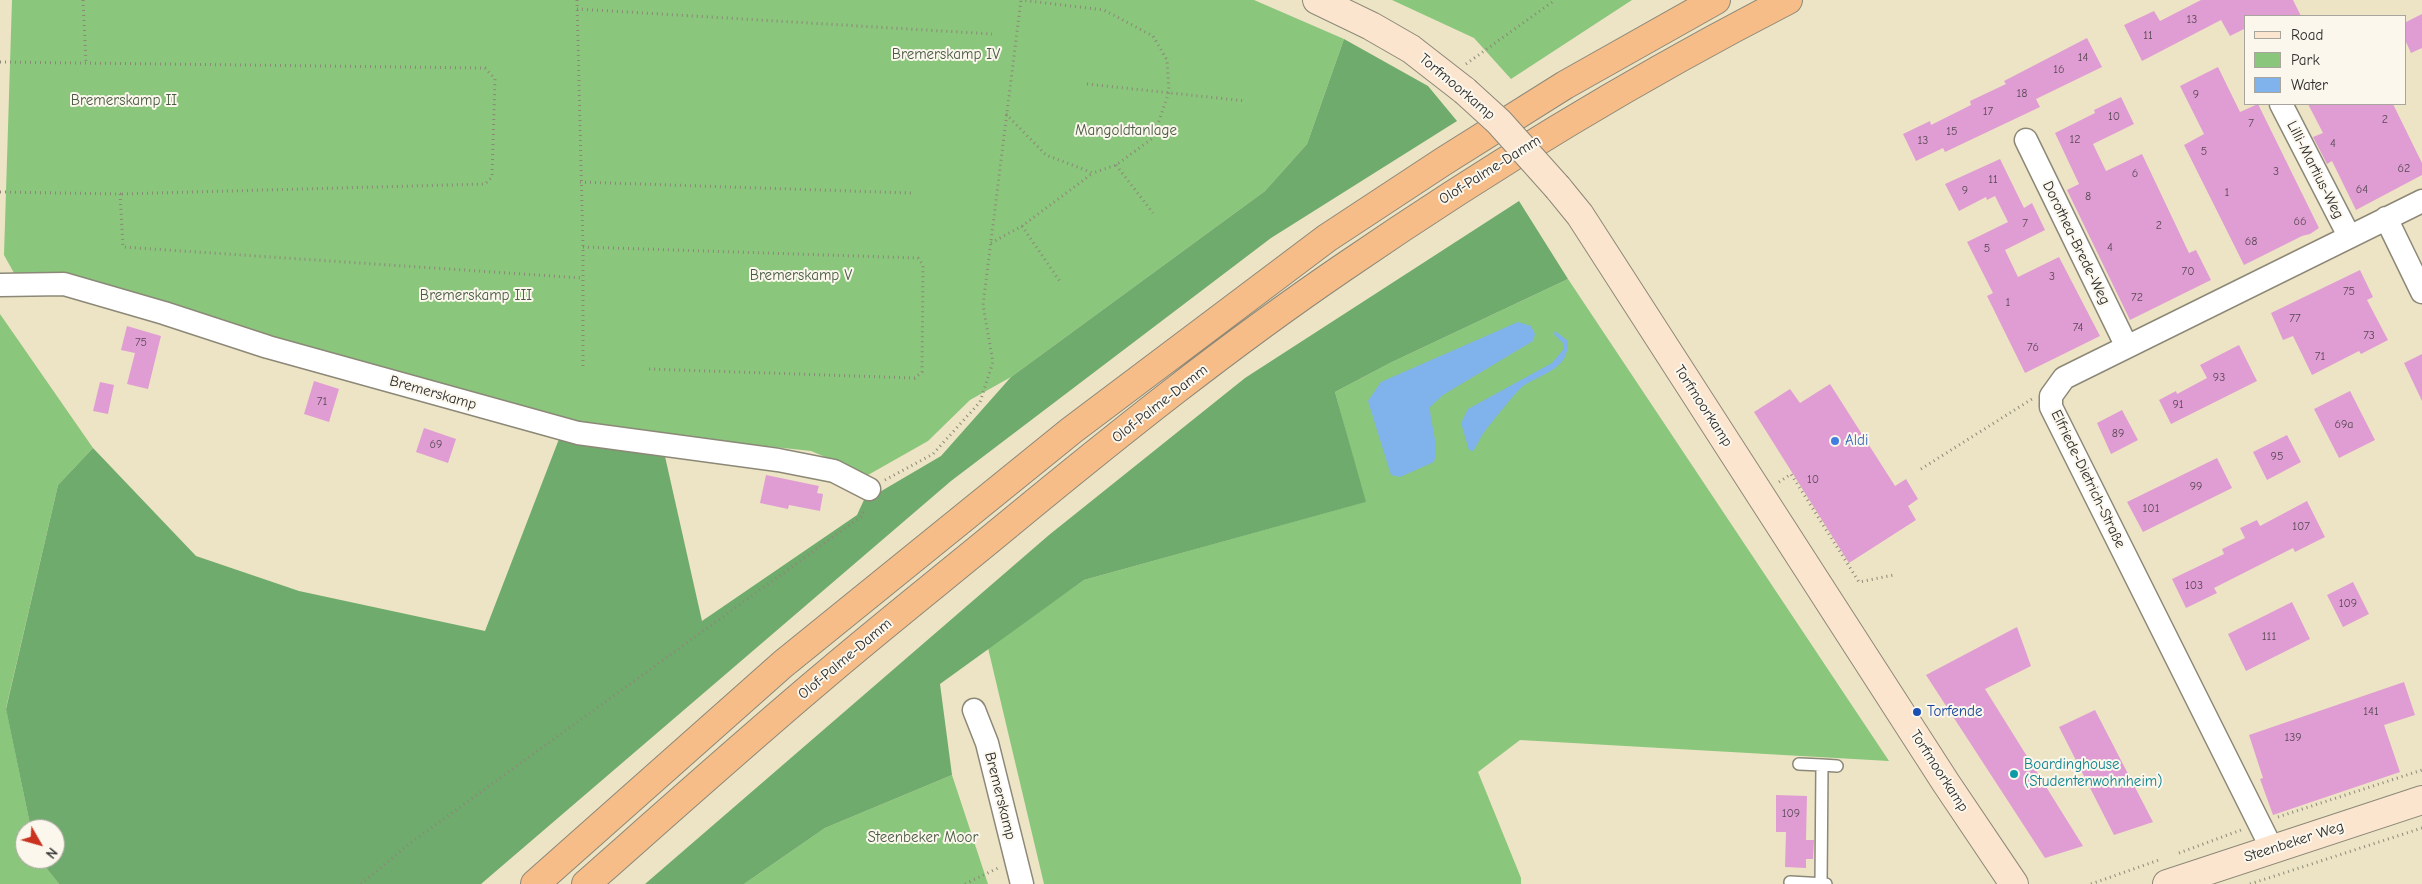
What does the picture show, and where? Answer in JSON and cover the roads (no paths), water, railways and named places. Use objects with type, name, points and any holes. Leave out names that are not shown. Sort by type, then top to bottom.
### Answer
[{"type":"highway","name":"Olof-Palme-Damm","points":[[535,884],[791,658],[1072,430],[1327,238],[1444,161],[1565,85],[1716,0]]},
{"type":"highway","name":"Olof-Palme-Damm","points":[[586,884],[818,680],[1095,454],[1228,351],[1341,268],[1562,125],[1695,48],[1788,0]]},
{"type":"street","name":"Torfmoorkamp","points":[[1317,0],[1371,26],[1463,79],[1586,223],[1946,783],[2014,884]]},
{"type":"street","name":"Lilli-Martius-Weg","points":[[2282,105],[2349,236]]},
{"type":"street","name":"Dorothea-Brede-Weg","points":[[2026,140],[2126,345]]},
{"type":"street","name":"Elfriede-Dietrich-Straße","points":[[2272,849],[2051,407],[2051,396],[2064,378],[2126,345],[2422,201]]},
{"type":"street","points":[[2386,218],[2422,292]]},
{"type":"street","name":"Bremerskamp","points":[[0,285],[64,284],[164,313],[268,348],[578,433],[787,462],[834,471],[869,489]]},
{"type":"street","name":"Bremerskamp","points":[[974,710],[987,743],[1022,884]]},
{"type":"street","name":"Steenbeker Weg","points":[[2167,884],[2422,800]]},
{"type":"lane","points":[[1799,764],[1837,766]]},
{"type":"lane","points":[[1821,884],[1822,765]]},
{"type":"lane","points":[[1790,882],[1826,884]]},
{"type":"water","points":[[1518,322],[1531,326],[1535,334],[1533,341],[1443,395],[1430,407],[1436,449],[1434,462],[1400,477],[1391,475],[1368,401],[1381,382]]},
{"type":"water","points":[[1555,331],[1568,341],[1564,359],[1552,370],[1522,387],[1485,431],[1473,451],[1469,450],[1461,423],[1468,409],[1552,363],[1563,350],[1563,343],[1554,334]]},
{"type":"place","name":"Aldi","points":[[1835,441]]},
{"type":"place","name":"Torfende","points":[[1917,712]]},
{"type":"place","name":"Boardinghouse (Studentenwohnheim)","points":[[2014,774]]},
{"type":"park label","name":"Bremerskamp IV","points":[[946,55]]},
{"type":"park label","name":"Bremerskamp II","points":[[124,101]]},
{"type":"park label","name":"Mangoldtanlage","points":[[1126,131]]},
{"type":"park label","name":"Bremerskamp V","points":[[801,276]]},
{"type":"park label","name":"Bremerskamp III","points":[[476,296]]},
{"type":"park label","name":"Steenbeker Moor","points":[[923,838]]}]
